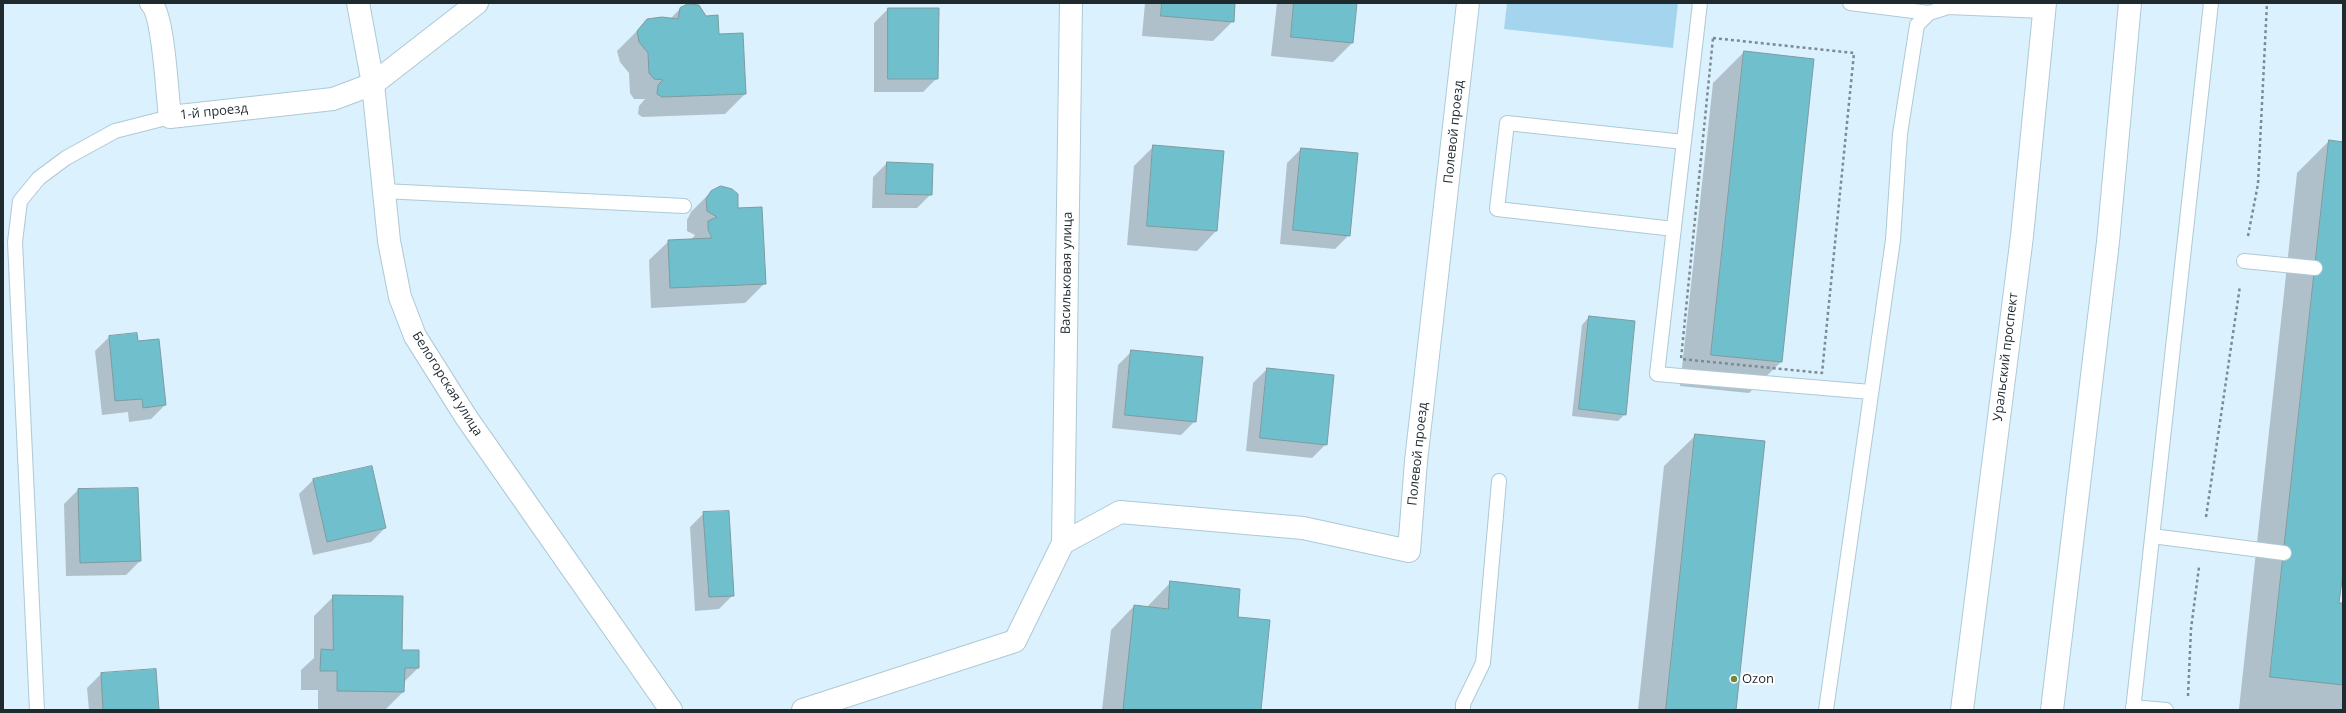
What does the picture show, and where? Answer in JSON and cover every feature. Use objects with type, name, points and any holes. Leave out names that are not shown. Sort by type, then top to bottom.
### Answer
[{"type":"street","name":"1-й проезд","points":[[151,3],[154,6],[160,23],[170,117],[333,99],[373,84],[477,3]]},
{"type":"street","name":"Белогорская улица","points":[[358,3],[373,84],[383,192],[400,297],[414,336],[466,417],[671,710]]},
{"type":"street","name":"Васильковая улица","points":[[1063,543],[1071,3]]},
{"type":"street","name":"Полевой проезд","points":[[1063,543],[1120,512],[1303,528],[1409,551],[1416,461],[1468,3]]},
{"type":"street","points":[[2052,710],[2108,242],[2130,3]]},
{"type":"street","name":"Уральский проспект","points":[[1962,710],[2022,236],[2044,7]]},
{"type":"street","points":[[803,710],[1015,641],[1063,543]]},
{"type":"lane","points":[[1700,3],[1657,374],[1871,392]]},
{"type":"lane","points":[[1850,3],[1929,13]]},
{"type":"lane","points":[[2166,710],[2133,708],[2211,3]]},
{"type":"lane","points":[[1826,710],[1893,240],[1900,134],[1917,25],[1929,13],[1948,6],[2044,7]]},
{"type":"lane","points":[[37,710],[14,242],[20,201],[39,178],[80,150],[115,131],[170,117]]},
{"type":"lane","points":[[1674,229],[1497,209],[1507,123],[1684,142]]},
{"type":"lane","points":[[383,192],[684,206]]},
{"type":"lane","points":[[2244,261],[2315,268]]},
{"type":"lane","points":[[1463,710],[1483,663],[1499,480]]},
{"type":"lane","points":[[2152,536],[2284,553]]},
{"type":"path","points":[[1713,38],[1854,53],[1822,373],[1681,359],[1713,38]]},
{"type":"path","points":[[2187,703],[2191,629],[2202,542]]},
{"type":"shaded area","points":[[1507,3],[1678,3],[1673,48],[1504,29]]},
{"type":"building","points":[[1162,3],[1235,3],[1234,22],[1161,16]]},
{"type":"building","points":[[1294,3],[1357,3],[1353,43],[1291,37]]},
{"type":"building","points":[[688,4],[699,5],[706,16],[718,15],[719,34],[743,33],[746,94],[662,97],[657,94],[658,85],[663,80],[654,79],[649,73],[648,53],[639,42],[637,31],[647,19],[662,17],[678,19],[680,8]]},
{"type":"building","points":[[888,8],[939,8],[938,79],[888,79]]},
{"type":"building","points":[[1744,51],[1814,59],[1782,362],[1711,355]]},
{"type":"building","points":[[2329,140],[2343,142],[2343,573],[2339,603],[2343,603],[2343,685],[2270,677]]},
{"type":"building","points":[[1153,145],[1224,151],[1217,231],[1147,226]]},
{"type":"building","points":[[1301,148],[1358,153],[1350,236],[1293,230]]},
{"type":"building","points":[[887,162],[933,164],[932,195],[886,194]]},
{"type":"building","points":[[721,186],[732,189],[738,194],[738,208],[762,207],[766,284],[670,288],[668,240],[712,238],[708,230],[708,221],[717,217],[707,211],[706,199],[711,191]]},
{"type":"building","points":[[1589,316],[1635,321],[1626,415],[1579,409]]},
{"type":"building","points":[[137,333],[138,341],[159,339],[166,405],[143,408],[142,399],[115,401],[109,336]]},
{"type":"building","points":[[1131,350],[1203,357],[1196,422],[1125,415]]},
{"type":"building","points":[[1267,368],[1334,375],[1327,445],[1260,438]]},
{"type":"building","points":[[1695,434],[1765,441],[1736,710],[1666,710]]},
{"type":"building","points":[[372,466],[386,528],[327,542],[313,479]]},
{"type":"building","points":[[138,488],[141,561],[80,563],[78,489]]},
{"type":"building","points":[[729,511],[734,596],[709,597],[703,512]]},
{"type":"building","points":[[1170,581],[1240,589],[1238,617],[1270,620],[1261,710],[1123,710],[1134,605],[1168,609]]},
{"type":"building","points":[[333,595],[403,596],[402,650],[419,650],[419,668],[405,668],[404,692],[337,691],[337,671],[320,671],[321,649],[333,650]]},
{"type":"building","points":[[156,669],[159,710],[103,710],[101,673]]},
{"type":"place","name":"Ozon","points":[[1734,679]]}]
